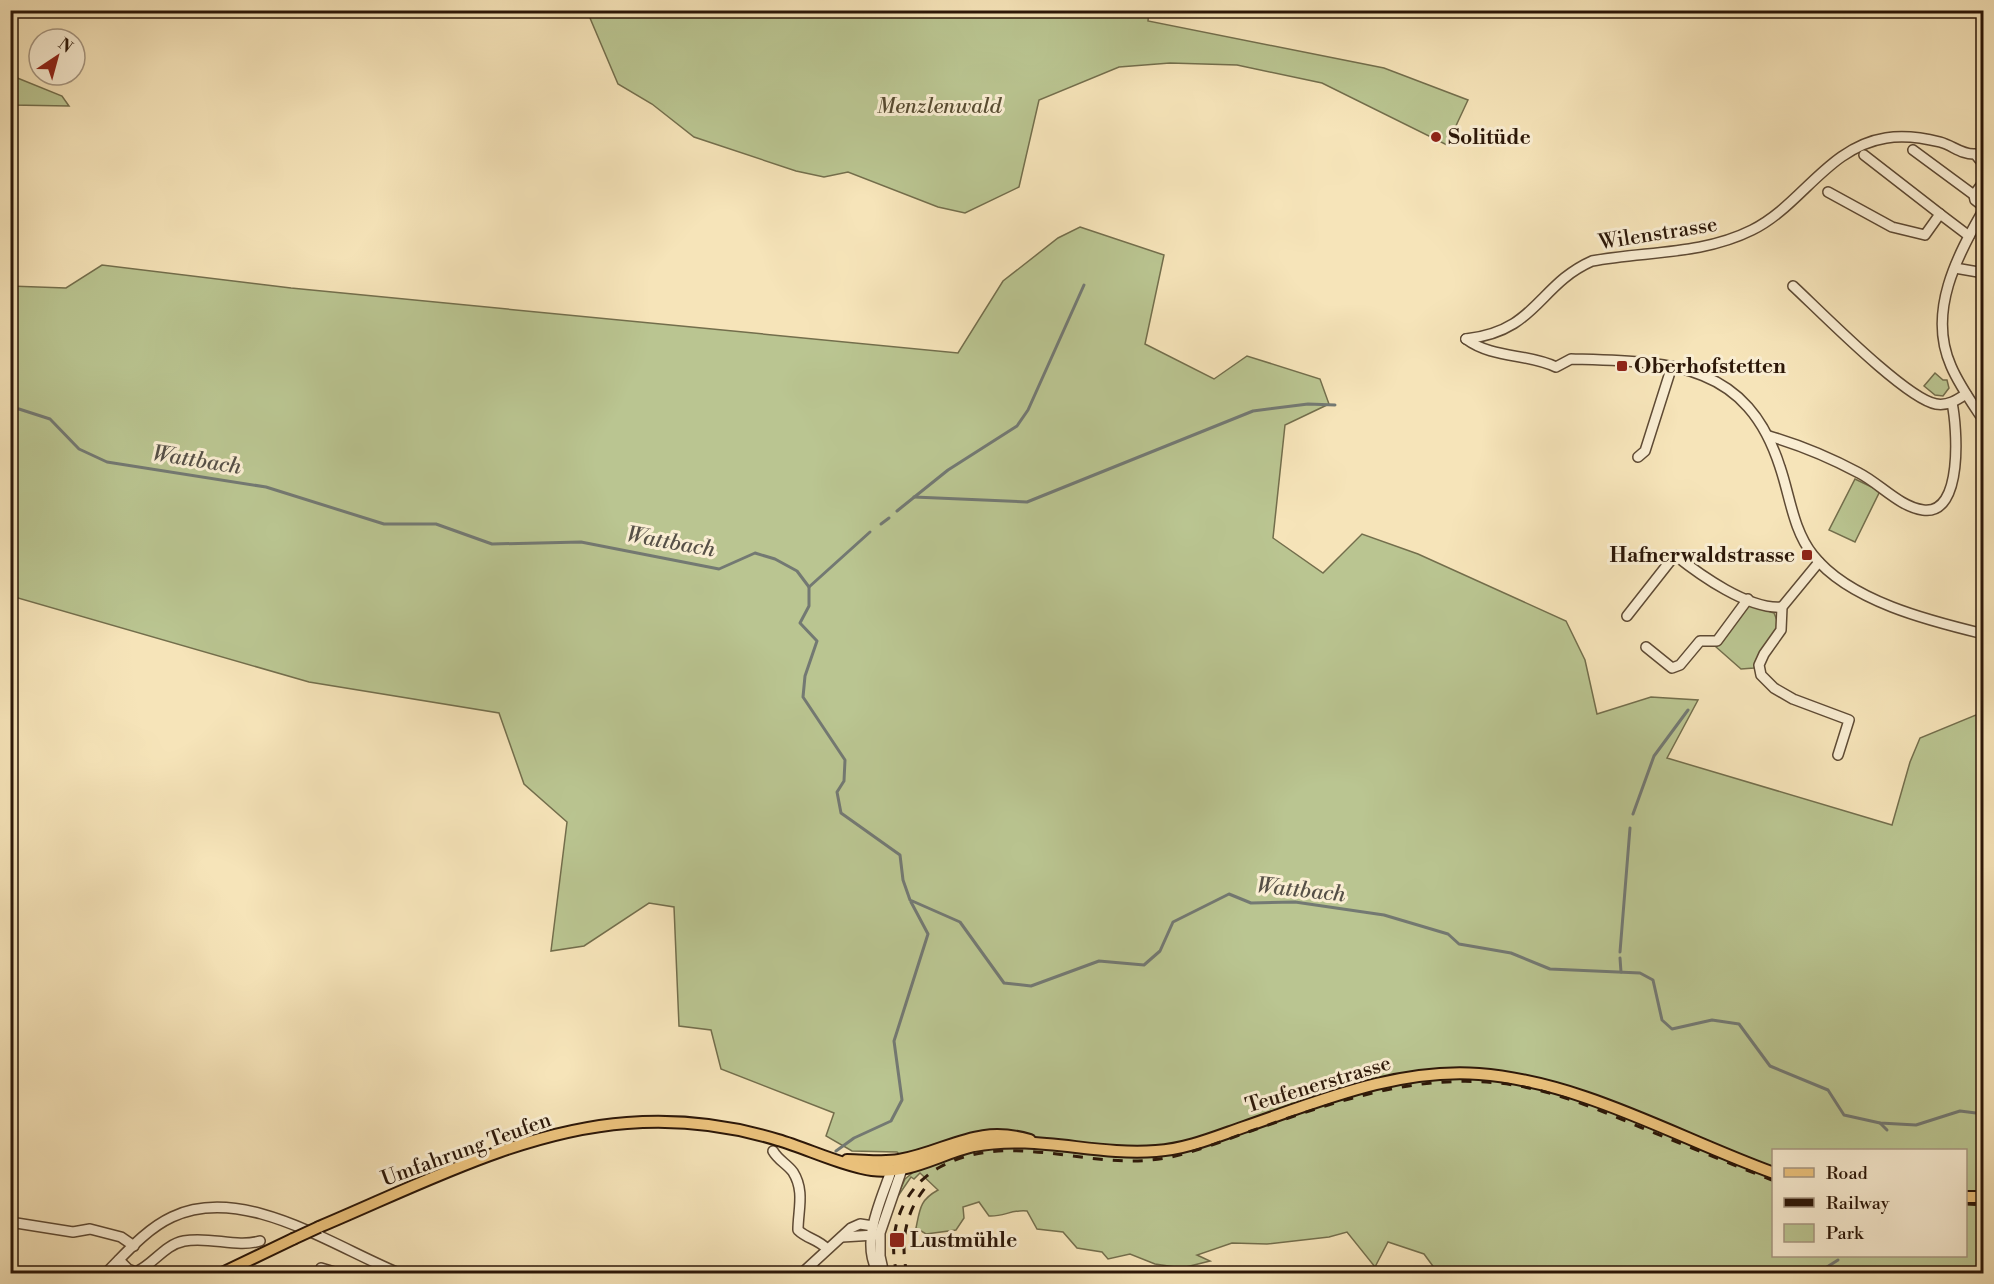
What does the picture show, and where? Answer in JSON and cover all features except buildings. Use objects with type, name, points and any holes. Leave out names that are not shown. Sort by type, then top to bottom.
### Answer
[{"type":"main road","name":"Teufenerstrasse","points":[[896,1167],[960,1139],[986,1134],[1017,1136],[1041,1143],[1134,1152],[1178,1149],[1377,1083],[1417,1076],[1473,1074],[1514,1077],[1582,1096],[1772,1173]]},
{"type":"main road","name":"Umfahrung Teufen","points":[[220,1274],[319,1227],[498,1154],[553,1136],[597,1126],[659,1122],[712,1125],[768,1137],[843,1161],[896,1167]]},
{"type":"main road","points":[[1967,1197],[1983,1197]]},
{"type":"street","name":"Wilenstrasse","points":[[1672,366],[1570,359],[1556,367],[1542,360],[1499,354],[1477,347],[1466,339],[1499,333],[1518,323],[1578,268],[1592,261],[1718,245],[1754,229],[1774,217],[1826,168],[1848,152],[1867,144],[1885,138],[1908,137],[1942,142],[1968,154],[1975,154],[1983,165]]},
{"type":"street","points":[[1913,150],[1974,195]]},
{"type":"street","points":[[1864,155],[1969,236]]},
{"type":"street","points":[[1983,181],[1974,195],[1974,200],[1983,208],[1943,299],[1942,330],[1950,364],[1983,421]]},
{"type":"street","points":[[1828,192],[1892,227],[1925,235],[1940,214]]},
{"type":"street","points":[[1955,268],[1983,273]]},
{"type":"street","points":[[1793,286],[1882,370],[1930,403],[1952,403],[1966,394]]},
{"type":"street","points":[[1638,457],[1645,451],[1672,366],[1704,374],[1726,386],[1754,413],[1769,436],[1797,526],[1811,553],[1819,562],[1838,578],[1880,601],[1923,617],[1983,634]]},
{"type":"street","points":[[1769,436],[1861,473],[1913,507],[1936,508],[1945,500],[1956,460],[1956,420],[1952,403]]},
{"type":"street","points":[[1627,616],[1675,555],[1709,582],[1771,608],[1782,607]]},
{"type":"street","points":[[1819,562],[1782,607],[1781,630],[1759,665],[1761,675],[1774,688],[1793,699],[1849,720],[1838,755]]},
{"type":"street","points":[[1646,647],[1672,668],[1680,665],[1700,641],[1717,641],[1748,599]]},
{"type":"street","points":[[772,1151],[791,1170],[797,1181],[801,1196],[798,1230],[803,1235],[820,1241],[827,1249]]},
{"type":"street","points":[[879,1274],[873,1258],[875,1232],[896,1167]]},
{"type":"street","points":[[105,1274],[134,1246],[170,1217],[189,1210],[230,1206],[279,1219],[401,1274]]},
{"type":"street","points":[[10,1222],[73,1232],[90,1229],[109,1233],[134,1246]]},
{"type":"street","points":[[801,1274],[856,1226],[875,1232]]},
{"type":"street","points":[[875,1232],[884,1274]]},
{"type":"street","points":[[119,1260],[128,1269],[136,1272],[169,1247],[183,1241],[212,1238],[250,1244],[260,1241]]},
{"type":"street","points":[[321,1268],[340,1274]]},
{"type":"green space","name":"Menzlenwald","points":[[587,11],[1149,11],[1148,21],[1384,68],[1468,100],[1447,145],[1322,83],[1237,65],[1170,63],[1119,67],[1039,100],[1019,187],[965,213],[938,207],[848,172],[824,177],[796,171],[694,137],[652,104],[618,84]]},
{"type":"green space","points":[[10,75],[27,82],[27,87],[40,87],[62,96],[69,106],[11,105]]},
{"type":"green space","points":[[1080,227],[1164,255],[1145,344],[1214,379],[1247,356],[1320,379],[1329,404],[1285,425],[1273,538],[1323,573],[1362,534],[1418,554],[1566,621],[1585,660],[1597,714],[1651,697],[1698,700],[1667,758],[1892,825],[1910,762],[1920,738],[1983,712],[1983,1273],[1438,1273],[1424,1254],[1388,1242],[1375,1267],[1347,1232],[1329,1237],[1267,1244],[1232,1243],[1197,1255],[1210,1261],[1182,1268],[1155,1264],[1130,1254],[1108,1259],[1102,1252],[1077,1248],[1063,1232],[1037,1229],[1027,1211],[989,1216],[979,1202],[963,1207],[964,1218],[956,1230],[926,1234],[916,1228],[920,1210],[924,1201],[938,1190],[920,1173],[914,1179],[911,1177],[896,1199],[905,1179],[916,1170],[897,1152],[852,1151],[826,1136],[834,1113],[721,1069],[711,1030],[679,1026],[674,907],[649,903],[584,946],[551,951],[567,822],[524,784],[499,713],[309,682],[11,596],[10,286],[66,288],[102,265],[291,288],[958,353],[1003,281],[1058,238]]},
{"type":"green space","points":[[1935,373],[1943,380],[1947,380],[1949,388],[1943,396],[1935,395],[1924,386]]},
{"type":"green space","points":[[1855,479],[1880,491],[1855,542],[1829,530]]},
{"type":"green space","points":[[1749,605],[1774,613],[1779,625],[1761,652],[1754,668],[1741,669],[1716,647]]},
{"type":"waterway","points":[[897,511],[948,470],[1017,426],[1028,410],[1084,285]]},
{"type":"waterway","points":[[914,497],[1027,502],[1253,411],[1308,404],[1335,405]]},
{"type":"waterway","name":"Wattbach","points":[[10,409],[19,409],[50,419],[79,449],[107,462],[266,487],[384,524],[436,524],[492,544],[581,542],[719,569],[755,553],[775,559],[797,571],[809,587],[809,606],[800,623],[817,641],[805,676],[803,697],[845,760],[844,781],[837,792],[841,813],[900,855],[903,880],[910,900],[960,922],[1004,983],[1031,986],[1099,961],[1144,965],[1160,951],[1173,922],[1229,894],[1251,903],[1295,902],[1384,915],[1448,934],[1459,944],[1511,953],[1550,969],[1640,973],[1653,980],[1662,1020],[1672,1029],[1712,1020],[1739,1024],[1770,1066],[1828,1090],[1844,1115],[1880,1123],[1916,1125],[1960,1111],[1984,1114]]},
{"type":"waterway","points":[[881,524],[889,518]]},
{"type":"waterway","points":[[809,587],[870,532]]},
{"type":"waterway","points":[[1633,814],[1654,756],[1688,710]]},
{"type":"waterway","points":[[1620,952],[1630,828]]},
{"type":"waterway","points":[[836,1151],[854,1138],[891,1121],[902,1100],[894,1041],[928,934],[911,902]]},
{"type":"waterway","points":[[1620,958],[1621,972]]},
{"type":"waterway","name":"Wattbach","points":[[1880,1123],[1887,1130]]},
{"type":"waterway","points":[[1816,1274],[1838,1260]]},
{"type":"railway","points":[[897,1274],[894,1258],[896,1227],[907,1199],[927,1176],[940,1167],[965,1157],[991,1152],[1017,1151],[1125,1161],[1164,1158],[1202,1148],[1342,1101],[1372,1093],[1434,1083],[1466,1081],[1498,1083],[1553,1094],[1772,1180]]},
{"type":"railway","points":[[907,1274],[904,1251],[906,1229],[913,1208],[925,1188]]},
{"type":"railway","points":[[1967,1204],[1984,1205]]},
{"type":"place","name":"Solitüde","points":[[1436,137]]},
{"type":"place","name":"Oberhofstetten","points":[[1622,366]]},
{"type":"place","name":"Hafnerwaldstrasse","points":[[1807,555]]},
{"type":"place","name":"Lustmühle","points":[[897,1240]]}]
